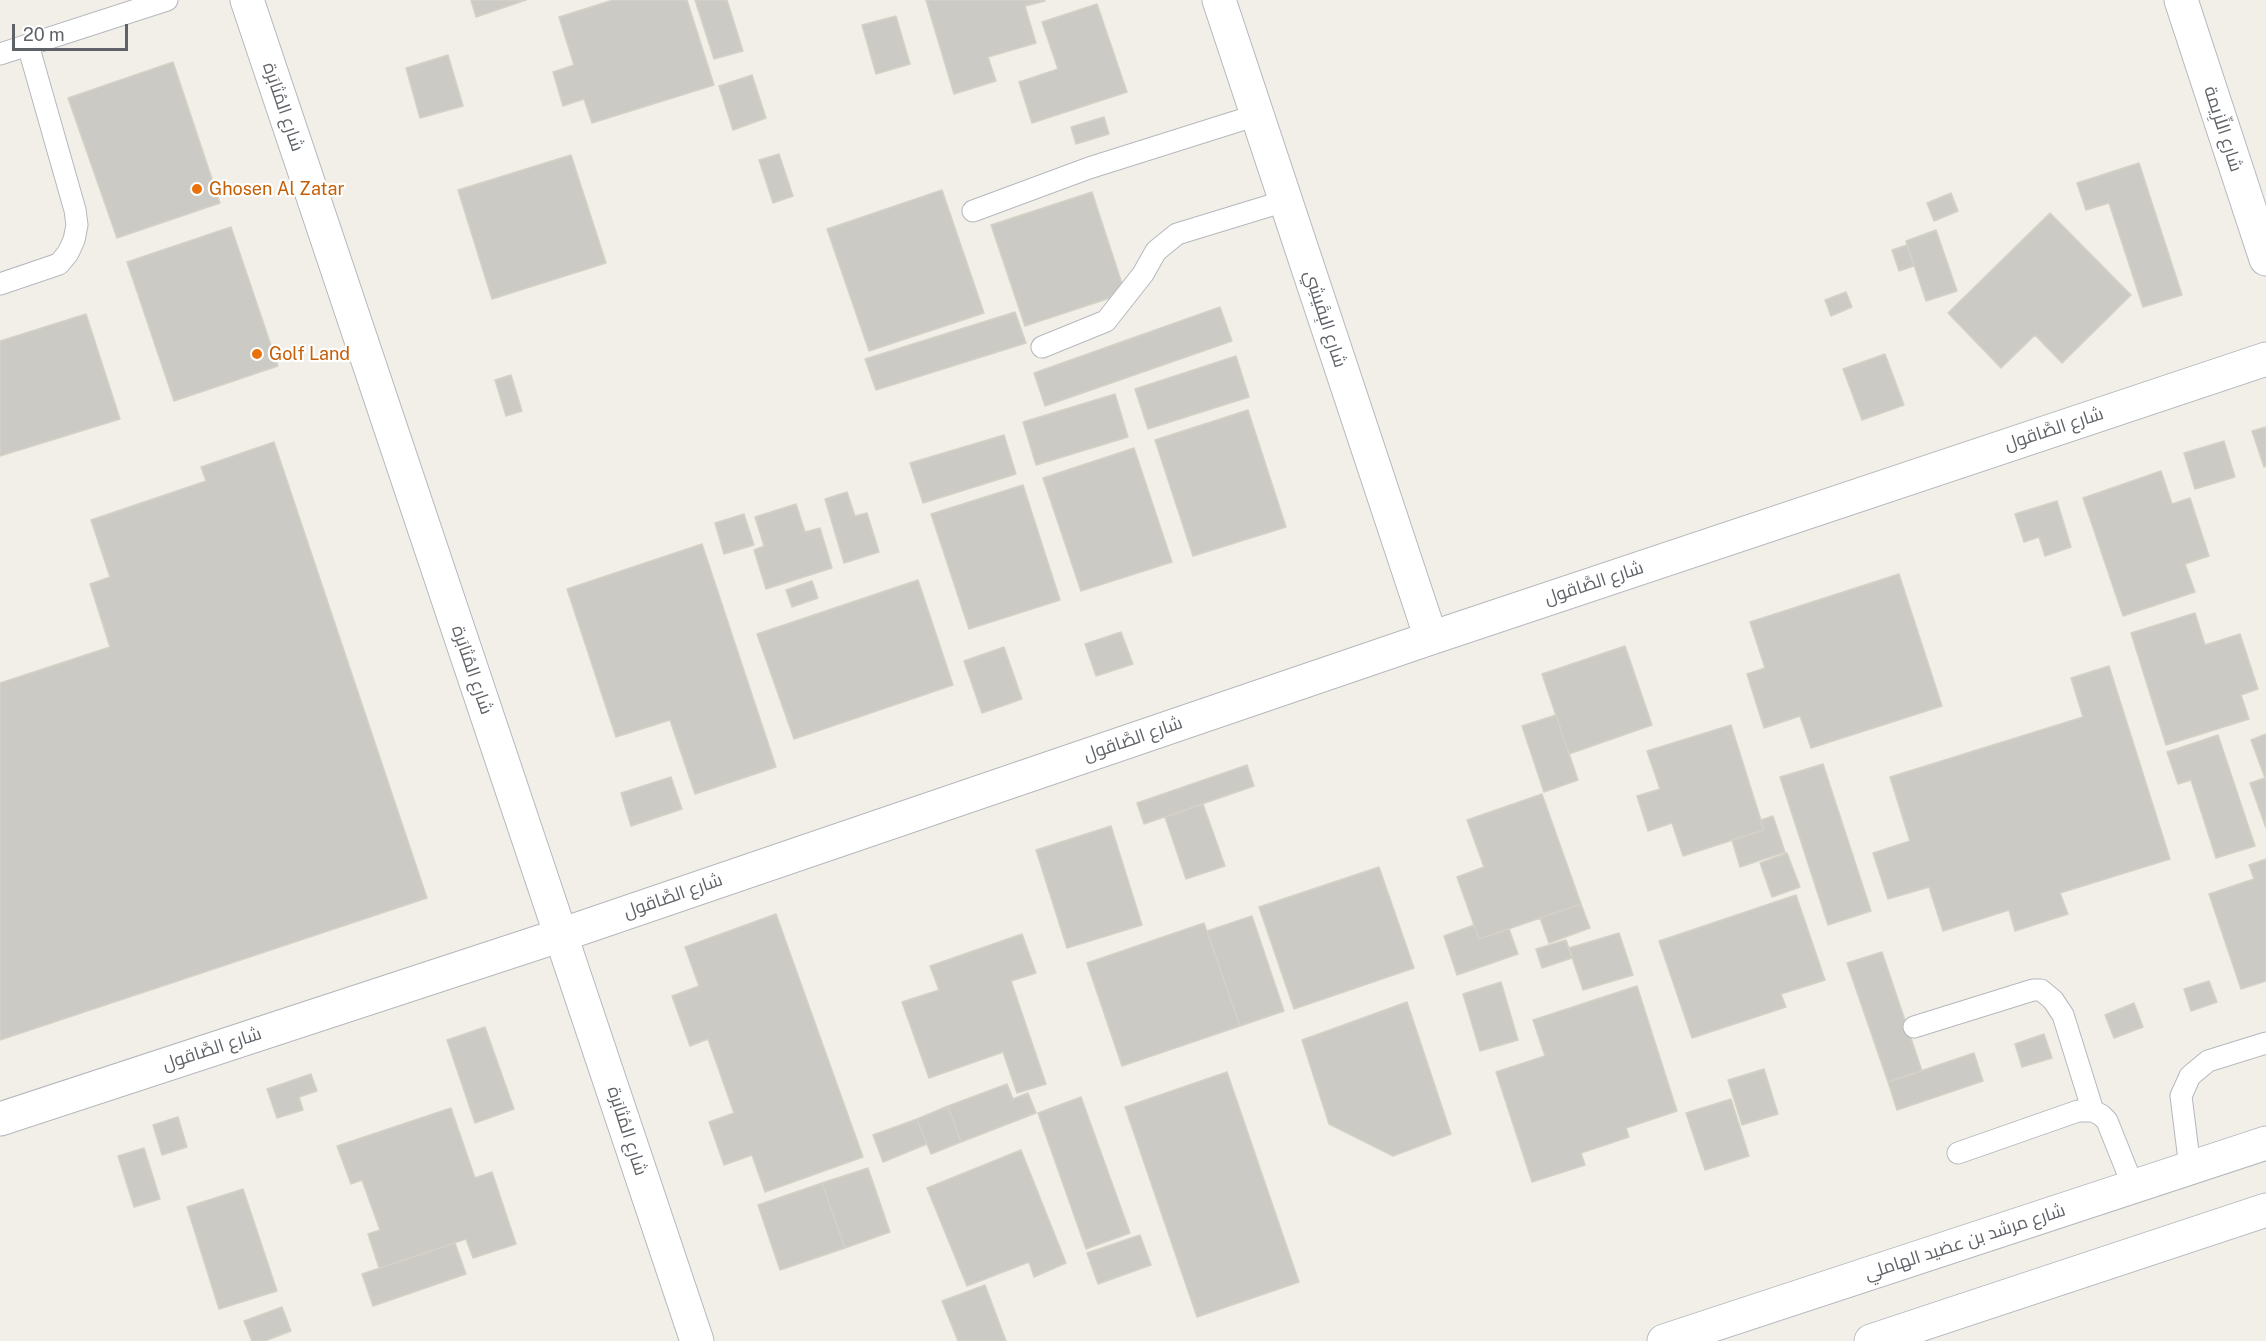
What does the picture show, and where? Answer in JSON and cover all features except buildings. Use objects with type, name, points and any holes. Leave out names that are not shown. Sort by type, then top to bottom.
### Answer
[{"type":"street","name":"شارع المُثابَرة","points":[[247,0],[697,1341]]},
{"type":"street","name":"شارع البِقَيشِي","points":[[1219,0],[1431,638]]},
{"type":"street","name":"شارع اللِّزِيمة","points":[[2181,0],[2266,259]]},
{"type":"street","name":"شارع الصَّاقول","points":[[0,1119],[561,934],[1431,638],[2266,359]]},
{"type":"street","name":"شارع مرشد بن عضيد الهاملي","points":[[1664,1341],[2266,1143]]},
{"type":"street","points":[[1871,1341],[2266,1210]]},
{"type":"lane","points":[[0,54],[167,0]]},
{"type":"lane","points":[[0,284],[59,264],[68,253],[74,240],[77,225],[75,210],[28,45]]},
{"type":"lane","points":[[973,211],[1089,168],[1257,115]]},
{"type":"lane","points":[[1042,347],[1106,321],[1143,274],[1156,251],[1177,234],[1285,201]]},
{"type":"lane","points":[[1914,1027],[2033,990],[2042,990],[2054,1000],[2063,1015],[2093,1111]]},
{"type":"lane","points":[[2190,1168],[2181,1096],[2190,1076],[2208,1061],[2266,1043]]},
{"type":"lane","points":[[1958,1153],[2078,1111],[2093,1111],[2108,1121],[2133,1186]]},
{"type":"place","name":"Ghosen Al Zatar","points":[[197,189]]},
{"type":"place","name":"Golf Land","points":[[257,354]]}]
